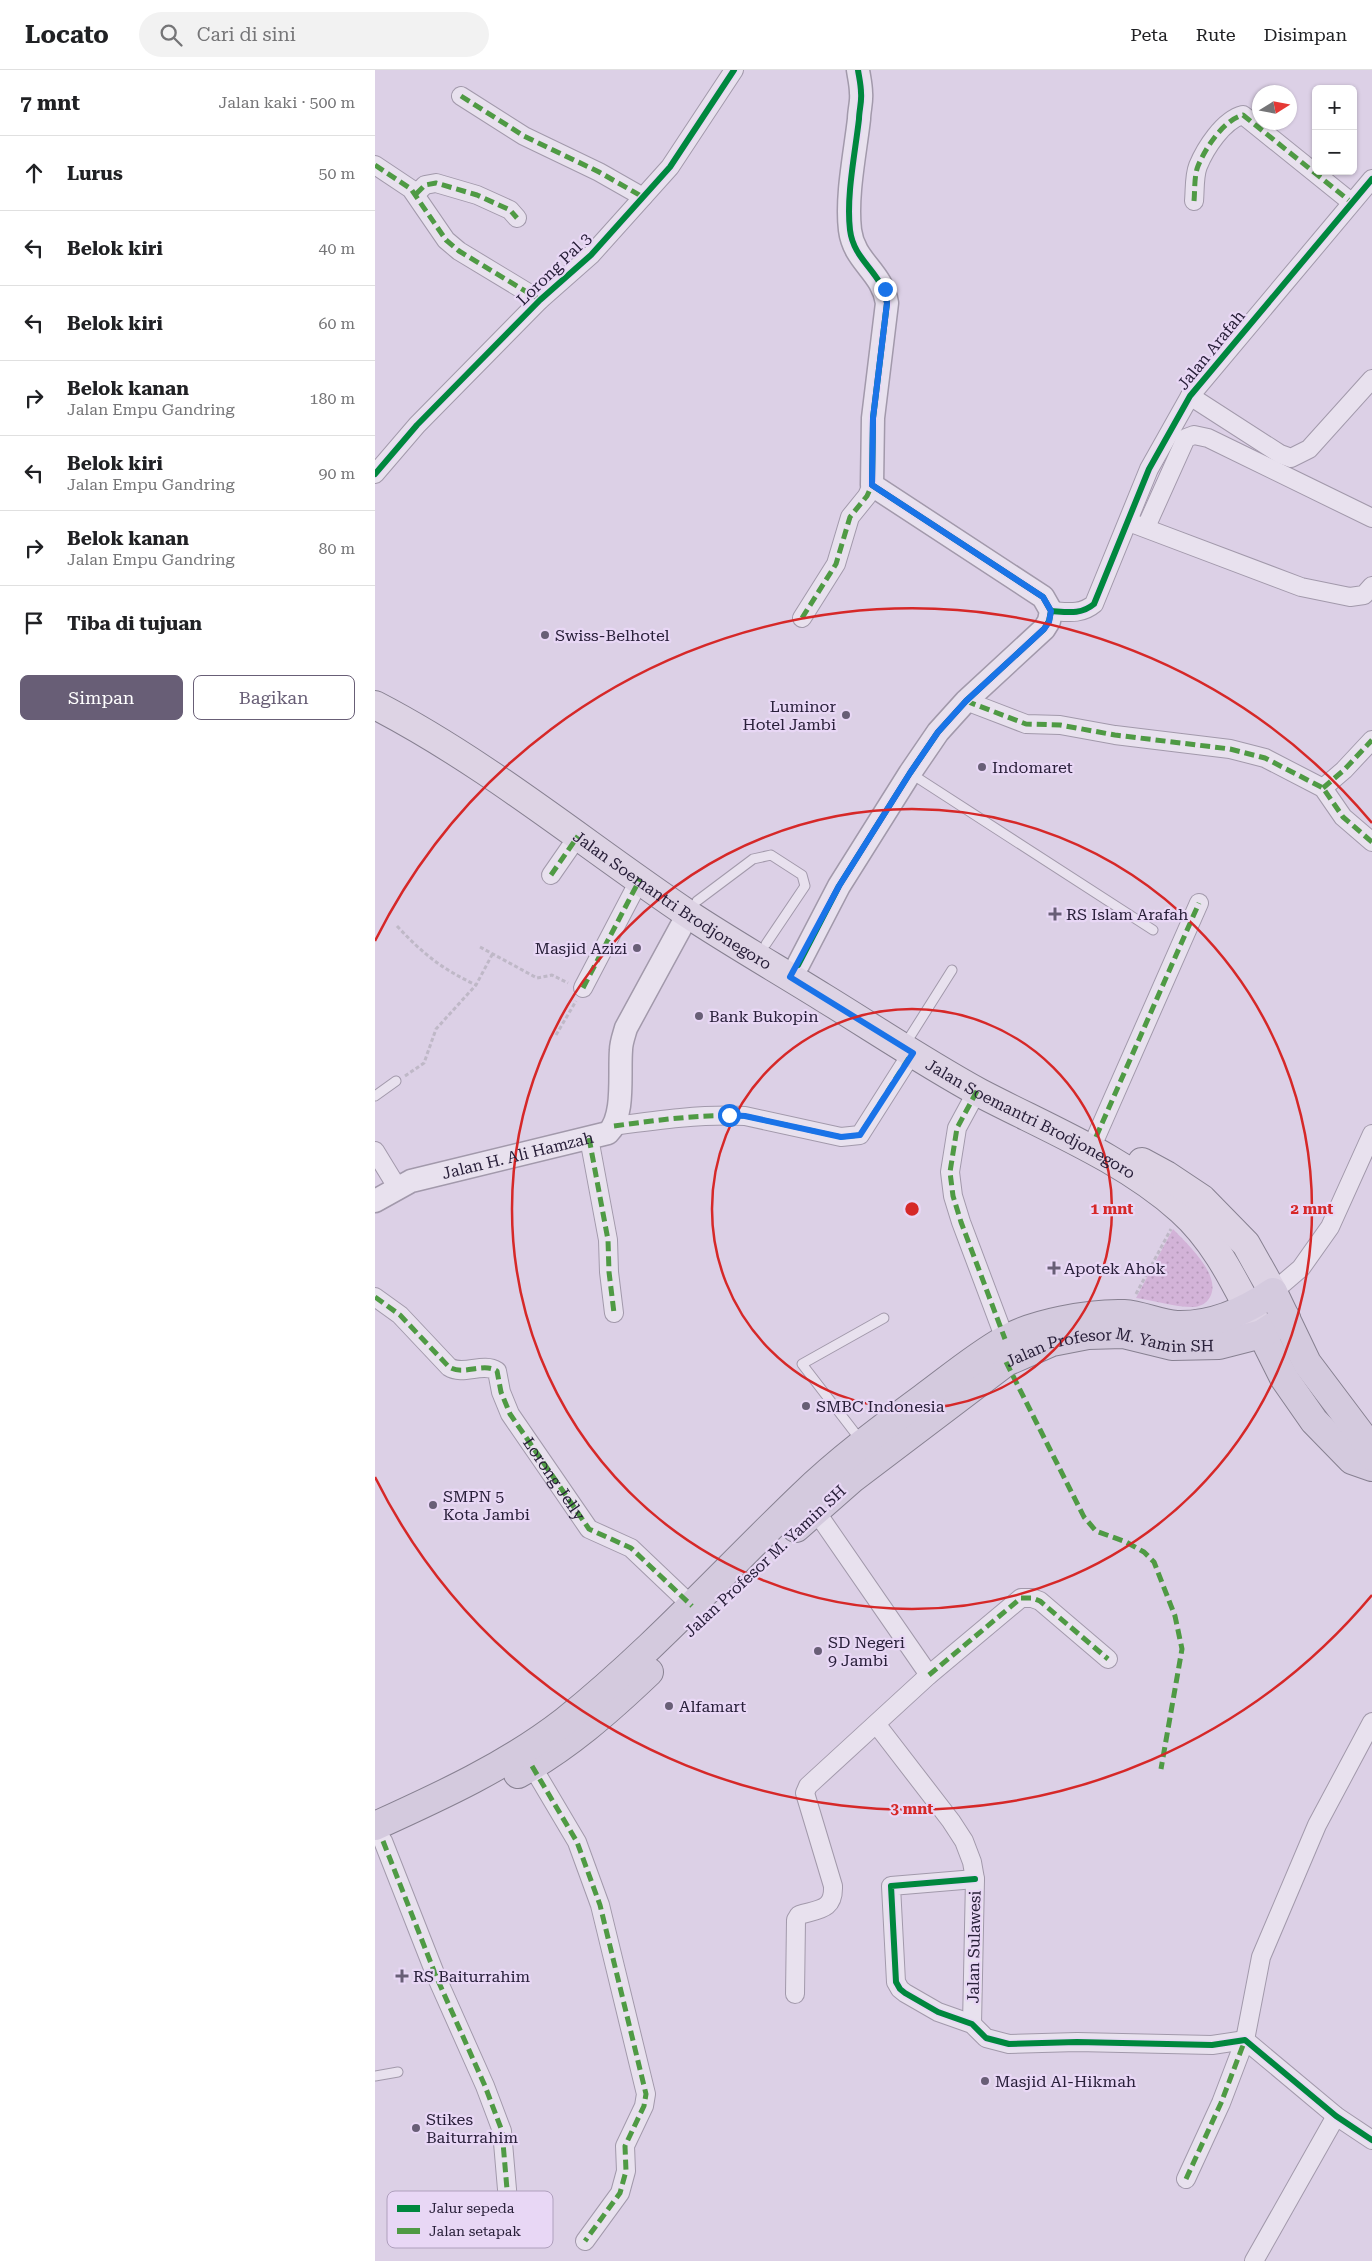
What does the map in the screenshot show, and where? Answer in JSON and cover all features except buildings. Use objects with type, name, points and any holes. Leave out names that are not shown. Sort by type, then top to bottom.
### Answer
[{"type":"highway","name":"Jalan Profesor M. Yamin SH","points":[[378,1837],[467,1802],[532,1766],[598,1693],[692,1606],[802,1495],[863,1443],[1005,1339],[1047,1324],[1085,1316],[1125,1314],[1176,1325],[1213,1322],[1248,1309],[1273,1292]]},
{"type":"highway","points":[[1273,1292],[1307,1363],[1368,1444],[1372,1456]]},
{"type":"highway","name":"Jalan Profesor M. Yamin SH","points":[[378,1837],[519,1753],[555,1740],[610,1709],[815,1510],[902,1440],[1006,1362],[1052,1342],[1088,1334],[1123,1334],[1172,1346],[1219,1345],[1262,1334],[1286,1318]]},
{"type":"highway","points":[[1262,1334],[1284,1378],[1314,1421],[1352,1460],[1372,1467]]},
{"type":"main road","points":[[375,690],[457,738],[531,785],[692,907]]},
{"type":"main road","name":"Jalan Soemantri Brodjonegoro","points":[[375,705],[450,748],[639,879],[766,944],[794,971]]},
{"type":"main road","name":"Jalan Soemantri Brodjonegoro","points":[[692,907],[912,1044],[977,1091],[1087,1148],[1150,1186],[1181,1210],[1207,1237],[1223,1260],[1262,1334]]},
{"type":"main road","name":"Jalan Soemantri Brodjonegoro","points":[[912,1044],[1096,1137],[1166,1175],[1202,1199],[1246,1244],[1273,1292]]},
{"type":"street","points":[[802,618],[836,564],[850,517],[867,496],[872,485],[873,418],[887,303],[885,289],[880,280],[859,256],[850,227],[850,206],[861,93],[858,70]]},
{"type":"street","name":"Lorong Pal 3","points":[[375,474],[417,425],[540,300],[591,255],[670,167],[728,72]]},
{"type":"street","points":[[461,96],[524,136],[599,172],[643,197]]},
{"type":"street","points":[[1195,201],[1197,168],[1219,131],[1235,119],[1243,116],[1351,202]]},
{"type":"street","points":[[375,166],[416,194],[446,240],[459,251],[540,300]]},
{"type":"street","name":"Jalan Arafah","points":[[1051,611],[1079,612],[1087,610],[1093,604],[1149,470],[1190,396],[1372,179]]},
{"type":"street","points":[[416,194],[425,185],[437,183],[477,195],[510,210],[517,218]]},
{"type":"street","points":[[1190,396],[1280,454],[1291,458],[1309,449],[1372,379]]},
{"type":"street","points":[[1146,527],[1186,438],[1194,435],[1207,438],[1372,518]]},
{"type":"street","points":[[794,971],[839,886],[938,732],[966,701],[1044,629],[1049,622],[1051,611],[1043,597],[872,485]]},
{"type":"street","points":[[1126,522],[1146,527],[1301,587],[1350,597],[1364,595],[1372,586]]},
{"type":"street","points":[[966,701],[1025,724],[1060,725],[1125,736],[1229,749],[1265,758],[1323,788],[1343,817],[1372,842]]},
{"type":"street","points":[[1323,788],[1344,770],[1372,740]]},
{"type":"street","points":[[551,875],[578,836]]},
{"type":"street","points":[[583,988],[639,879]]},
{"type":"street","points":[[1096,1137],[1199,903]]},
{"type":"street","name":"Jalan H. Ali Hamzah","points":[[375,1201],[397,1187],[411,1181],[608,1133],[615,1126],[618,1110],[621,1048],[626,1028],[692,907]]},
{"type":"street","points":[[615,1126],[693,1117],[737,1115],[841,1137],[860,1135],[912,1044]]},
{"type":"street","points":[[977,1091],[957,1128],[950,1172],[953,1196],[961,1222],[1005,1339]]},
{"type":"street","points":[[1273,1292],[1301,1268],[1331,1227],[1372,1134]]},
{"type":"street","points":[[589,1138],[607,1240],[615,1313]]},
{"type":"street","points":[[375,1151],[397,1187]]},
{"type":"street","name":"Lorong Jelly","points":[[375,1297],[400,1315],[449,1367],[458,1370],[494,1369],[497,1371],[501,1392],[509,1414],[589,1529],[631,1548],[692,1606]]},
{"type":"street","points":[[815,1510],[929,1675]]},
{"type":"street","points":[[795,1994],[796,1920],[799,1915],[829,1905],[834,1898],[833,1886],[805,1793],[808,1786],[877,1725],[929,1675],[1021,1598],[1032,1598],[1040,1601],[1107,1659]]},
{"type":"street","points":[[1186,2179],[1221,2102],[1245,2040],[1261,1957],[1317,1825],[1372,1722]]},
{"type":"street","name":"Jalan Sulawesi","points":[[877,1725],[951,1821],[964,1841],[972,1862],[975,1879],[972,2024]]},
{"type":"street","points":[[532,1766],[577,1842],[600,1905],[646,2094],[644,2106],[625,2146],[626,2171],[620,2193],[585,2241]]},
{"type":"street","points":[[378,1837],[436,1976],[485,2086],[502,2131],[507,2191]]},
{"type":"street","points":[[975,1879],[891,1886],[897,1982],[900,1989],[938,2012],[972,2024],[987,2038],[1009,2044],[1077,2042],[1212,2045],[1245,2040],[1336,2116],[1372,2140]]},
{"type":"street","points":[[1254,2261],[1336,2116]]},
{"type":"lane","points":[[910,773],[1153,930]]},
{"type":"lane","points":[[692,907],[753,859],[771,855],[802,875],[805,886],[766,944]]},
{"type":"lane","points":[[912,1044],[951,970]]},
{"type":"lane","points":[[375,1096],[396,1080]]},
{"type":"lane","points":[[863,1443],[802,1364],[884,1318]]},
{"type":"lane","points":[[375,2076],[398,2072]]},
{"type":"path","points":[[397,926],[421,952],[450,973],[476,985]]},
{"type":"path","points":[[479,946],[537,978],[552,975],[583,988],[556,1035]]},
{"type":"path","points":[[396,1080],[418,1069],[424,1063],[436,1029],[476,985],[493,953]]},
{"type":"path","points":[[1125,1314],[1181,1210]]},
{"type":"shaded area","points":[[1173,1229],[1201,1260],[1211,1279],[1210,1297],[1206,1303],[1199,1306],[1181,1306],[1136,1298]]},
{"type":"marked path","points":[[461,96],[524,136],[599,172],[643,197]]},
{"type":"marked path","points":[[1194,201],[1195,179],[1201,159],[1222,129],[1243,115],[1351,202]]},
{"type":"marked path","points":[[375,165],[411,189],[446,240],[459,251],[540,300],[543,298]]},
{"type":"marked path","points":[[416,194],[425,185],[436,183],[477,195],[510,210],[517,218]]},
{"type":"marked path","points":[[802,618],[836,564],[850,517],[867,496],[872,485]]},
{"type":"marked path","points":[[966,701],[1026,724],[1060,725],[1115,735],[1230,749],[1265,758],[1323,788],[1343,817],[1372,842]]},
{"type":"marked path","points":[[1323,788],[1344,770],[1372,740]]},
{"type":"marked path","points":[[551,875],[578,836]]},
{"type":"marked path","points":[[583,988],[640,879]]},
{"type":"marked path","points":[[1096,1137],[1199,903]]},
{"type":"marked path","points":[[614,1126],[696,1117],[745,1116],[841,1137],[860,1135],[912,1053]]},
{"type":"marked path","points":[[977,1091],[957,1128],[950,1172],[953,1196],[961,1222],[1005,1339]]},
{"type":"marked path","points":[[589,1138],[608,1240],[609,1272],[614,1313]]},
{"type":"marked path","points":[[375,1297],[400,1315],[449,1367],[460,1370],[486,1368],[497,1371],[501,1392],[510,1414],[589,1529],[631,1548],[692,1606]]},
{"type":"marked path","points":[[1006,1362],[1084,1517],[1096,1531],[1126,1542],[1144,1552],[1154,1562],[1175,1616],[1182,1649],[1161,1769]]},
{"type":"marked path","points":[[929,1675],[1021,1598],[1032,1598],[1040,1601],[1108,1659]]},
{"type":"marked path","points":[[532,1766],[577,1842],[600,1905],[646,2094],[644,2106],[625,2146],[626,2171],[620,2193],[585,2241]]},
{"type":"marked path","points":[[383,1841],[436,1976],[485,2086],[502,2131],[507,2191]]},
{"type":"marked path","points":[[1186,2179],[1221,2103],[1245,2040]]},
{"type":"cycle path","points":[[375,474],[417,425],[540,300],[591,255],[670,167],[734,70]]},
{"type":"cycle path","points":[[798,965],[839,886],[938,732],[966,701],[1044,629],[1049,621],[1051,611],[1043,597],[872,485],[873,418],[887,303],[880,283],[862,259],[850,230],[850,189],[861,99],[858,70]]},
{"type":"cycle path","points":[[1051,611],[1079,611],[1089,608],[1094,604],[1149,469],[1190,396],[1372,179]]},
{"type":"cycle path","points":[[975,1879],[891,1886],[896,1982],[905,1993],[938,2012],[972,2024],[986,2038],[1009,2044],[1077,2042],[1212,2045],[1245,2040],[1336,2116],[1372,2140]]},
{"type":"place","name":"Swiss-Belhotel","points":[[545,635]]},
{"type":"place","name":"Luminor Hotel Jambi","points":[[846,715]]},
{"type":"place","name":"Indomaret","points":[[982,767]]},
{"type":"place","name":"RS Islam Arafah","points":[[1055,914]]},
{"type":"place","name":"Masjid Azizi","points":[[637,948]]},
{"type":"place","name":"Bank Bukopin","points":[[699,1016]]},
{"type":"place","name":"Apotek Ahok","points":[[1054,1268]]},
{"type":"place","name":"SMBC Indonesia","points":[[806,1406]]},
{"type":"place","name":"SMPN 5 Kota Jambi","points":[[433,1505]]},
{"type":"place","name":"SD Negeri 9 Jambi","points":[[818,1651]]},
{"type":"place","name":"Alfamart","points":[[669,1706]]},
{"type":"place","name":"RS Baiturrahim","points":[[402,1976]]},
{"type":"place","name":"Masjid Al-Hikmah","points":[[985,2081]]},
{"type":"place","name":"Stikes Baiturrahim","points":[[416,2128]]},
{"type":"route","points":[[729,1115],[745,1116],[841,1137],[860,1135],[913,1053],[790,977],[839,886],[938,732],[966,701],[1044,629],[1049,622],[1051,611],[1043,597],[872,485],[873,418],[884,340],[887,303],[885,289]]}]
